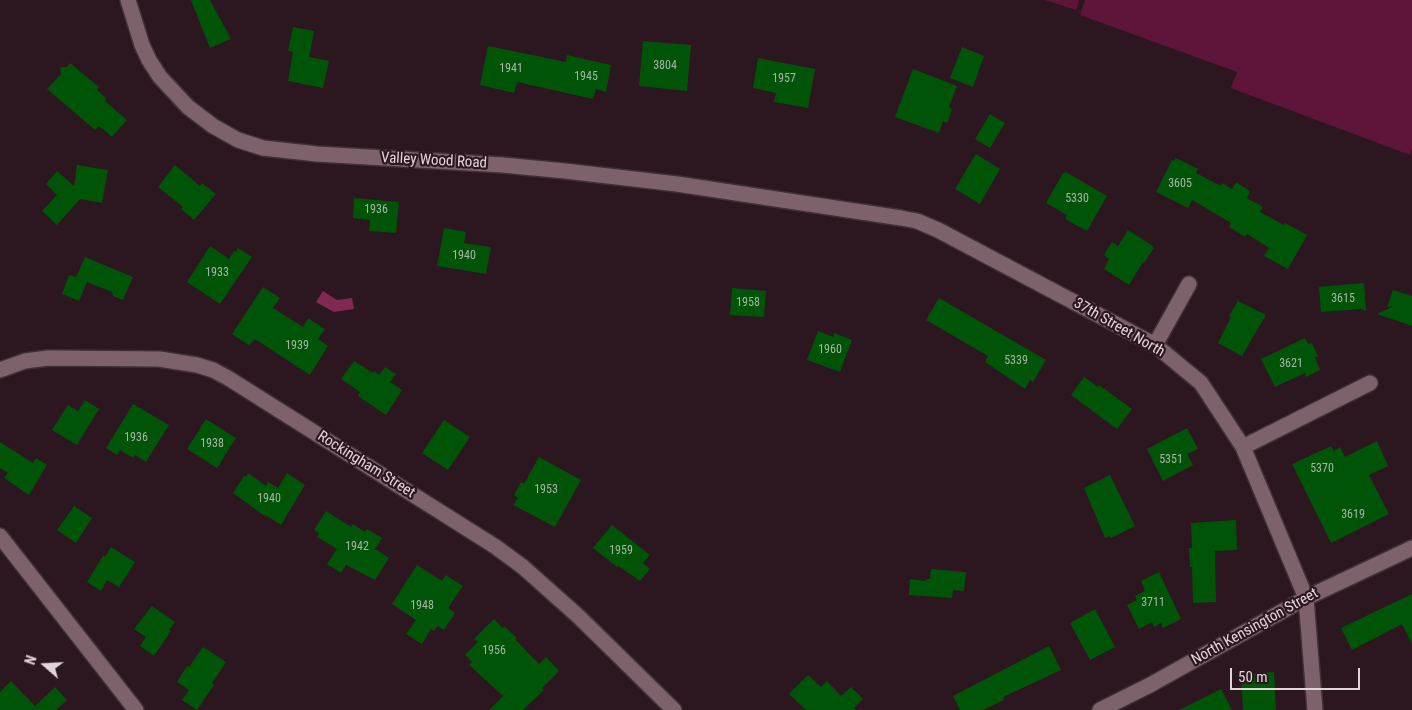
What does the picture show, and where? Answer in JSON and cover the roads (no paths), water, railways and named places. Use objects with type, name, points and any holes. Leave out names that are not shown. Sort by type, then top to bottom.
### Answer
[{"type":"street","name":"Valley Wood Road","points":[[128,0],[142,45],[160,77],[188,107],[213,126],[238,140],[263,148],[317,154],[503,165],[565,171],[677,184],[815,205]]},
{"type":"street","name":"37th Street North","points":[[815,205],[917,221],[938,230],[1156,345],[1201,384],[1243,447],[1306,598],[1315,710]]},
{"type":"street","points":[[1156,345],[1188,284]]},
{"type":"street","name":"Rockingham Street","points":[[0,370],[26,361],[48,358],[159,360],[196,365],[213,370],[487,542],[523,567],[578,616],[674,710]]},
{"type":"street","points":[[1243,447],[1370,383]]},
{"type":"street","points":[[0,536],[136,710]]},
{"type":"street","name":"North Kensington Street","points":[[1100,710],[1150,685],[1306,598],[1412,548]]}]
